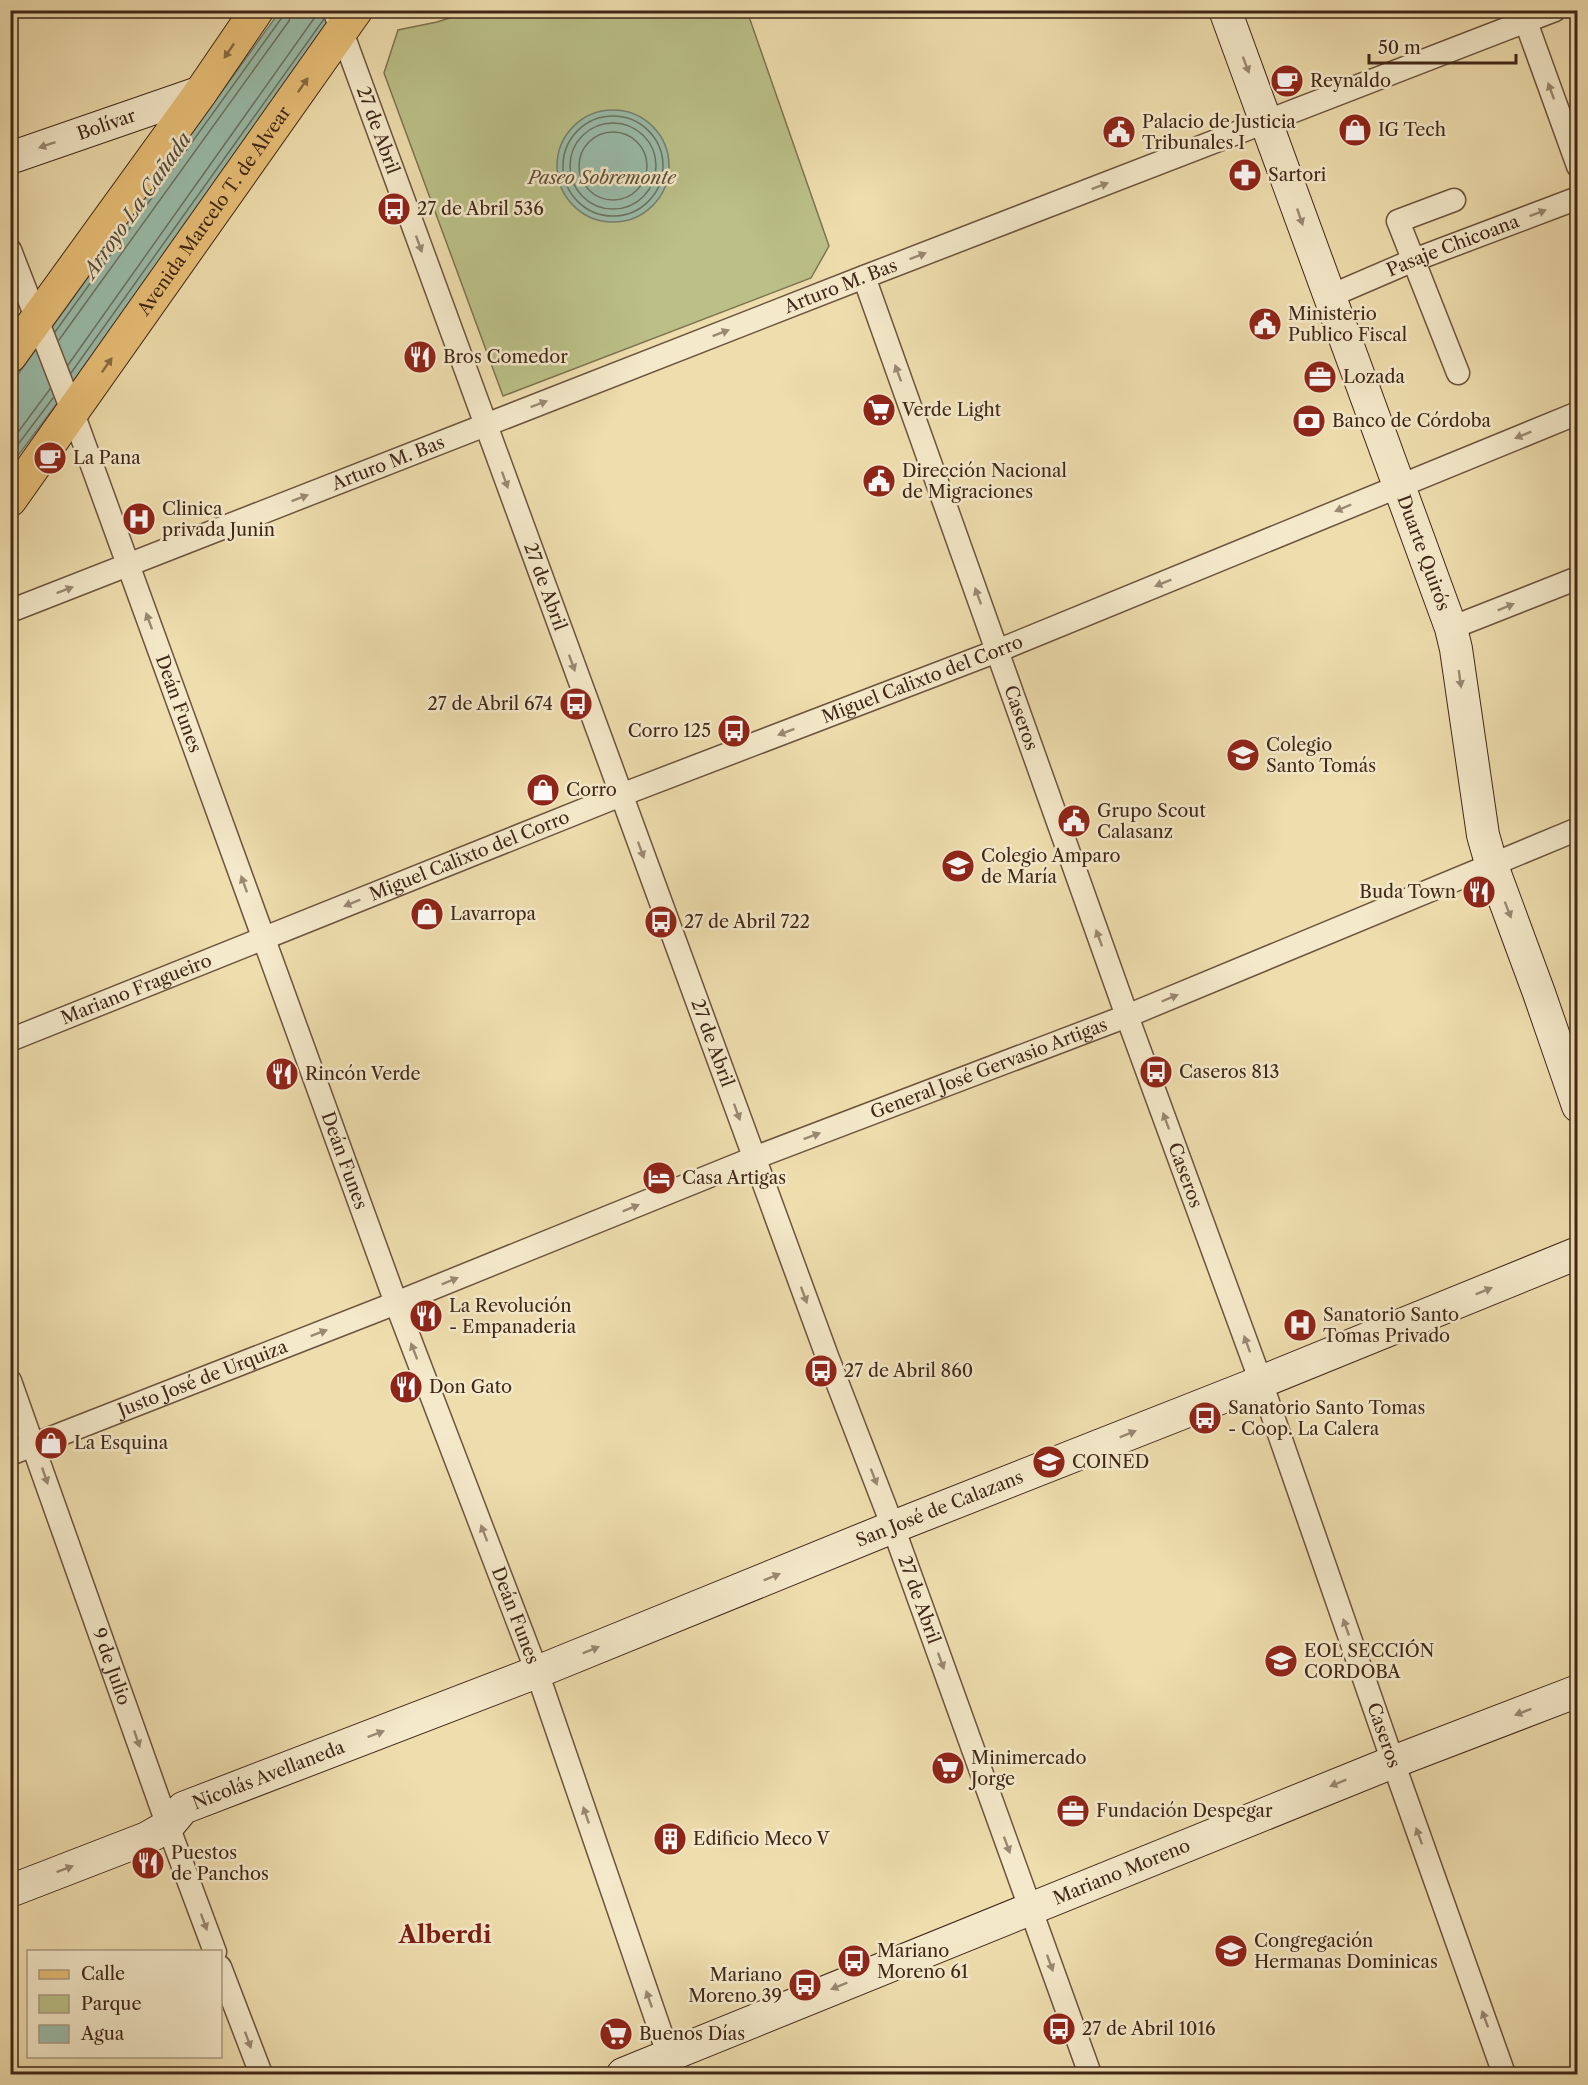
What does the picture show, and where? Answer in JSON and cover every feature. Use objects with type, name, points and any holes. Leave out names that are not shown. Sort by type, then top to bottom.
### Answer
[{"type":"main road","points":[[10,356],[201,93],[257,10]]},
{"type":"main road","name":"Avenida Marcelo T. de Alvear","points":[[10,500],[73,413],[343,17]]},
{"type":"street","name":"Duarte Quirós","points":[[1225,10],[1328,297],[1451,628],[1483,835],[1578,1107]]},
{"type":"street","name":"Arturo M. Bas","points":[[10,611],[1555,10]]},
{"type":"street","name":"27 de Abril","points":[[343,17],[485,425],[827,1356],[893,1527],[1090,2074]]},
{"type":"street","points":[[1526,22],[1578,166]]},
{"type":"street","name":"Bolívar","points":[[10,158],[201,93]]},
{"type":"street","name":"Pasaje Chicoana","points":[[1328,297],[1413,260],[1578,198]]},
{"type":"street","points":[[1454,200],[1398,220],[1458,374]]},
{"type":"street","name":"Deán Funes","points":[[10,250],[38,318],[129,565],[396,1303],[537,1672],[671,2066]]},
{"type":"street","name":"Caseros","points":[[864,277],[1127,1016],[1261,1382],[1504,2074]]},
{"type":"street","name":"Miguel Calixto del Corro","points":[[264,939],[621,795],[997,651],[1578,413]]},
{"type":"street","points":[[1451,628],[1578,579]]},
{"type":"street","name":"General José Gervasio Artigas","points":[[396,1303],[754,1158],[1127,1016],[1491,863],[1575,837]]},
{"type":"street","name":"Mariano Fragueiro","points":[[10,1040],[264,939]]},
{"type":"street","name":"San José de Calazans","points":[[537,1672],[1578,1253]]},
{"type":"street","name":"Justo José de Urquiza","points":[[10,1454],[396,1303]]},
{"type":"street","name":"9 de Julio","points":[[10,1381],[214,1950]]},
{"type":"street","name":"Nicolás Avellaneda","points":[[10,1890],[147,1838],[168,1826],[183,1808],[537,1672]]},
{"type":"street","name":"Mariano Moreno","points":[[623,2074],[671,2066],[1029,1908],[1393,1762],[1578,1691]]},
{"type":"street","points":[[222,1972],[261,2074]]},
{"type":"green space","name":"Paseo Sobremonte","points":[[471,11],[747,11],[829,246],[811,278],[503,396],[384,73],[398,30],[437,22]]},
{"type":"water","points":[[280,11],[337,11],[70,386],[11,465],[11,384]]},
{"type":"water","points":[[613,110],[635,114],[653,126],[665,144],[669,166],[665,188],[653,206],[635,218],[613,222],[591,218],[573,206],[561,188],[557,166],[561,144],[573,126],[591,114]]},
{"type":"place","name":"Reynaldo","points":[[1287,81]]},
{"type":"place","name":"IG Tech","points":[[1355,130]]},
{"type":"place","name":"Palacio de Justicia Tribunales I","points":[[1119,132]]},
{"type":"place","name":"Sartori","points":[[1245,175]]},
{"type":"place","name":"27 de Abril 536","points":[[394,209]]},
{"type":"place","name":"Ministerio Publico Fiscal","points":[[1265,324]]},
{"type":"place","name":"Bros Comedor","points":[[420,357]]},
{"type":"place","name":"Lozada","points":[[1320,377]]},
{"type":"place","name":"Verde Light","points":[[879,410]]},
{"type":"place","name":"Banco de Córdoba","points":[[1309,421]]},
{"type":"place","name":"La Pana","points":[[50,458]]},
{"type":"place","name":"Dirección Nacional de Migraciones","points":[[879,481]]},
{"type":"place","name":"Clinica privada Junin","points":[[139,519]]},
{"type":"place","name":"27 de Abril 674","points":[[576,704]]},
{"type":"place","name":"Corro 125","points":[[734,731]]},
{"type":"place","name":"Colegio Santo Tomás","points":[[1243,755]]},
{"type":"place","name":"Corro","points":[[543,790]]},
{"type":"place","name":"Grupo Scout Calasanz","points":[[1074,821]]},
{"type":"place","name":"Colegio Amparo de María","points":[[958,866]]},
{"type":"place","name":"Buda Town","points":[[1479,892]]},
{"type":"place","name":"Lavarropa","points":[[427,914]]},
{"type":"place","name":"27 de Abril 722","points":[[661,922]]},
{"type":"place","name":"Caseros 813","points":[[1156,1072]]},
{"type":"place","name":"Rincón Verde","points":[[282,1074]]},
{"type":"place","name":"Casa Artigas","points":[[659,1178]]},
{"type":"place","name":"La Revolución - Empanaderia","points":[[426,1316]]},
{"type":"place","name":"Sanatorio Santo Tomas Privado","points":[[1300,1325]]},
{"type":"place","name":"27 de Abril 860","points":[[821,1371]]},
{"type":"place","name":"Don Gato","points":[[406,1387]]},
{"type":"place","name":"Sanatorio Santo Tomas - Coop. La Calera","points":[[1205,1418]]},
{"type":"place","name":"La Esquina","points":[[51,1443]]},
{"type":"place","name":"COINED","points":[[1049,1462]]},
{"type":"place","name":"EOL SECCIÓN CORDOBA","points":[[1281,1661]]},
{"type":"place","name":"Minimercado Jorge","points":[[948,1768]]},
{"type":"place","name":"Fundación Despegar","points":[[1073,1811]]},
{"type":"place","name":"Edificio Meco V","points":[[670,1839]]},
{"type":"place","name":"Puestos de Panchos","points":[[148,1863]]},
{"type":"place","name":"Congregación Hermanas Dominicas","points":[[1231,1951]]},
{"type":"place","name":"Mariano Moreno 61","points":[[854,1961]]},
{"type":"place","name":"Mariano Moreno 39","points":[[805,1985]]},
{"type":"place","name":"27 de Abril 1016","points":[[1059,2029]]},
{"type":"place","name":"Buenos Días","points":[[616,2034]]},
{"type":"district","name":"Alberdi","points":[[445,1935]]},
{"type":"water label","name":"Arroyo La Cañada","points":[[137,205]]}]
